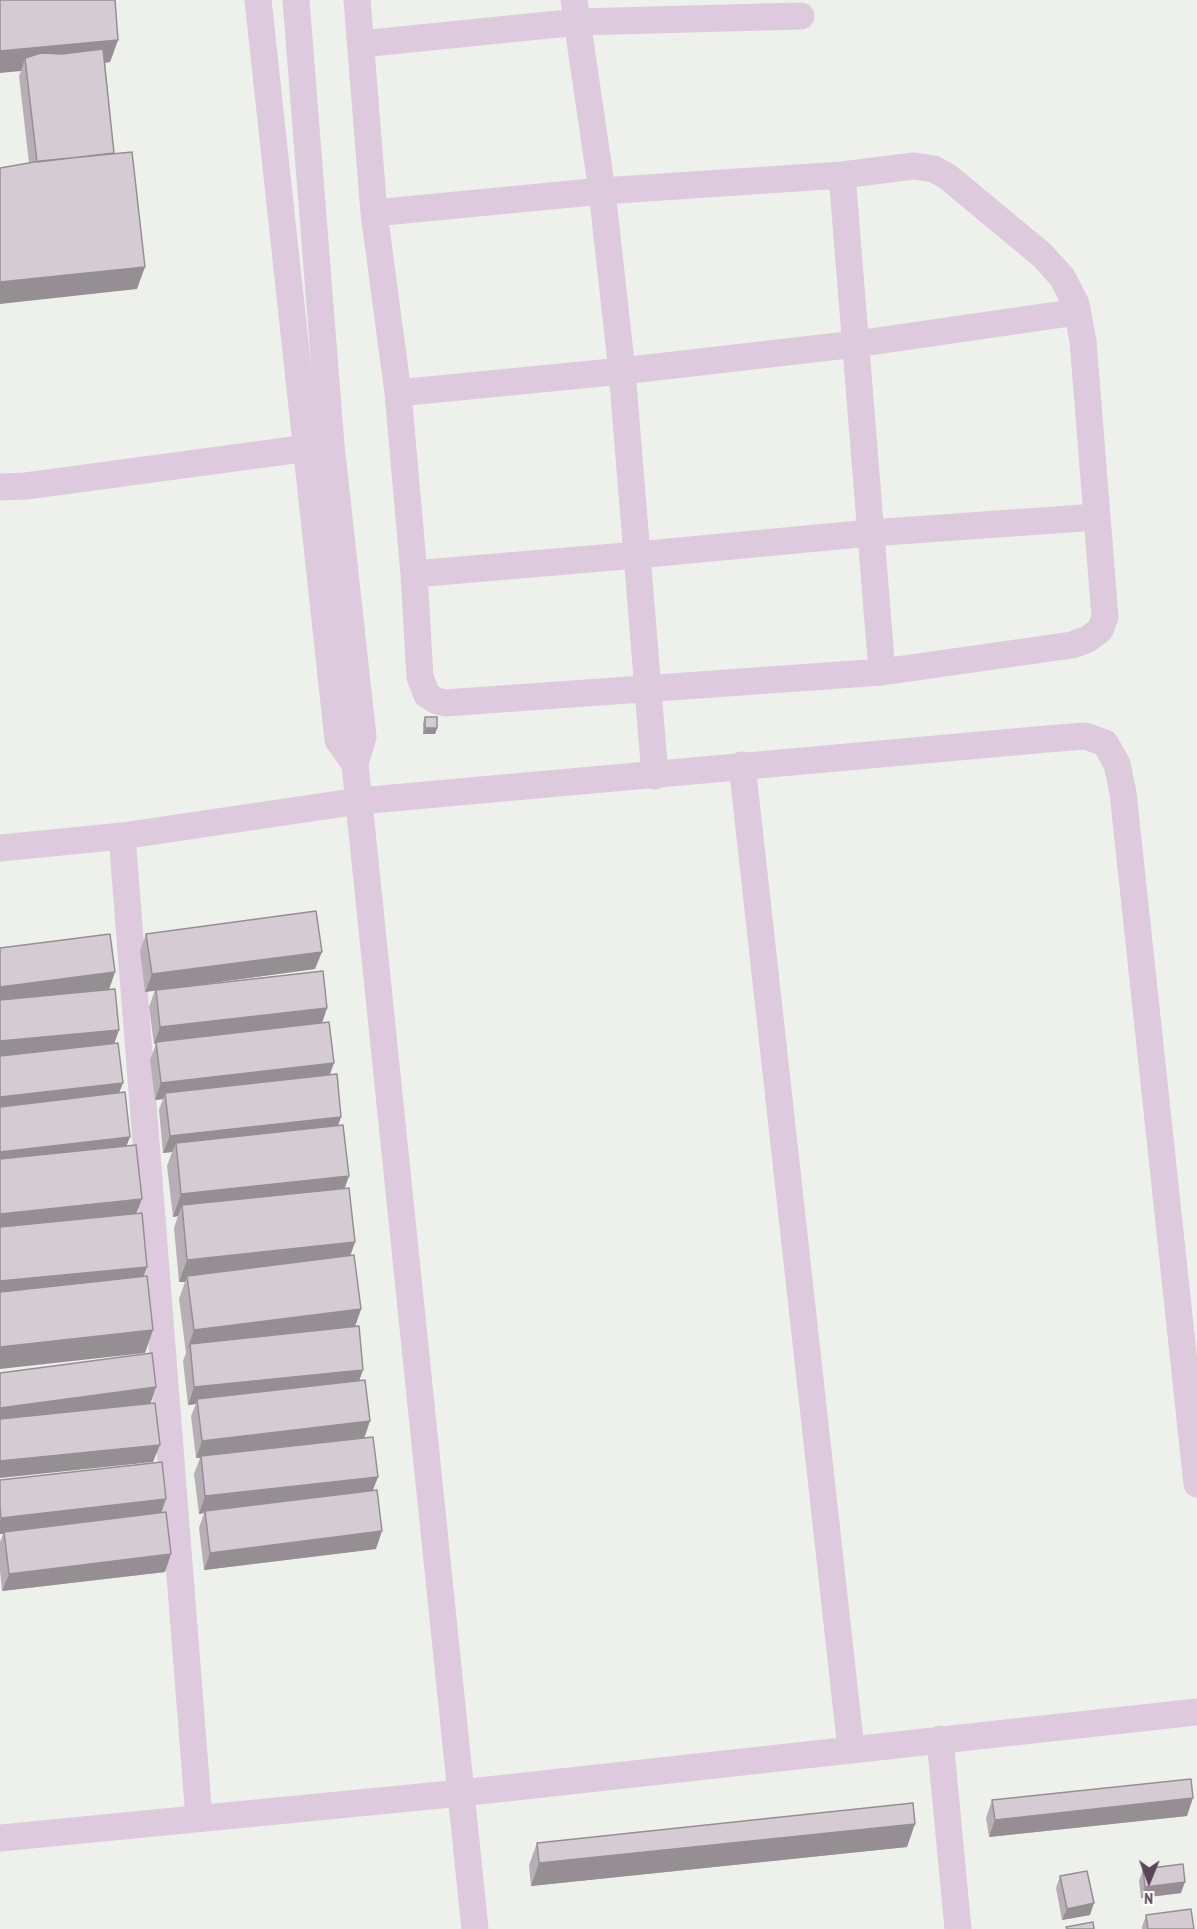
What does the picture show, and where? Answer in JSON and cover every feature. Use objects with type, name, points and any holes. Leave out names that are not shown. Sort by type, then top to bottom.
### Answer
[{"type":"lane","points":[[258,0],[318,447]]},
{"type":"lane","points":[[296,0],[318,447],[338,741],[355,764],[475,1929]]},
{"type":"lane","points":[[357,0],[374,213],[398,393],[414,574],[420,677],[427,695],[445,703],[882,672],[1072,645],[1088,639],[1100,630],[1106,617],[1083,341],[1076,304],[1062,277],[1042,255],[948,177],[933,169],[914,166],[842,175],[602,190],[374,213]]},
{"type":"lane","points":[[361,44],[576,11],[801,16]]},
{"type":"lane","points":[[576,11],[602,190],[622,371],[655,776]]},
{"type":"lane","points":[[842,175],[882,672]]},
{"type":"lane","points":[[398,393],[622,371],[856,344],[1077,312]]},
{"type":"lane","points":[[0,487],[26,486],[318,447]]},
{"type":"lane","points":[[414,574],[870,533],[1097,517]]},
{"type":"lane","points":[[0,848],[122,836],[359,801],[1085,736],[1105,743],[1117,764],[1123,793],[1197,1484]]},
{"type":"lane","points":[[742,765],[851,1749]]},
{"type":"lane","points":[[122,836],[200,1818]]},
{"type":"lane","points":[[0,1838],[461,1793],[1197,1712]]},
{"type":"lane","points":[[940,1739],[958,1929]]},
{"type":"building","points":[[0,0],[115,0],[118,40],[0,51]]},
{"type":"building","points":[[103,49],[114,153],[37,162],[25,58],[41,53],[62,54]]},
{"type":"building","points":[[132,152],[145,267],[0,282],[0,168],[40,161]]},
{"type":"building","points":[[425,717],[437,717],[437,728],[425,728]]},
{"type":"building","points":[[316,911],[322,952],[152,974],[146,934]]},
{"type":"building","points":[[110,934],[115,972],[0,987],[0,948]]},
{"type":"building","points":[[323,971],[327,1008],[160,1027],[156,990]]},
{"type":"building","points":[[115,989],[119,1030],[0,1041],[0,1000]]},
{"type":"building","points":[[329,1022],[334,1063],[161,1083],[156,1042]]},
{"type":"building","points":[[118,1043],[123,1083],[0,1097],[0,1056]]},
{"type":"building","points":[[337,1074],[341,1117],[170,1136],[165,1093]]},
{"type":"building","points":[[125,1092],[130,1137],[0,1152],[0,1107]]},
{"type":"building","points":[[343,1125],[349,1176],[181,1194],[176,1143]]},
{"type":"building","points":[[136,1145],[142,1199],[0,1214],[0,1159]]},
{"type":"building","points":[[349,1188],[355,1242],[187,1260],[182,1205]]},
{"type":"building","points":[[142,1213],[147,1267],[0,1281],[0,1227]]},
{"type":"building","points":[[354,1255],[361,1309],[194,1330],[187,1276]]},
{"type":"building","points":[[147,1276],[153,1330],[0,1347],[0,1292]]},
{"type":"building","points":[[359,1326],[363,1370],[194,1387],[190,1344]]},
{"type":"building","points":[[152,1353],[156,1387],[0,1408],[0,1373]]},
{"type":"building","points":[[365,1380],[370,1421],[202,1441],[197,1399]]},
{"type":"building","points":[[155,1403],[160,1445],[0,1461],[0,1419]]},
{"type":"building","points":[[373,1437],[378,1477],[205,1496],[201,1456]]},
{"type":"building","points":[[162,1462],[166,1499],[1,1518],[0,1480]]},
{"type":"building","points":[[377,1490],[382,1531],[210,1553],[205,1511]]},
{"type":"building","points":[[166,1512],[171,1554],[9,1574],[4,1532]]},
{"type":"building","points":[[1191,1779],[1193,1798],[995,1820],[992,1800]]},
{"type":"building","points":[[913,1803],[915,1824],[539,1863],[537,1843]]},
{"type":"building","points":[[1183,1864],[1185,1882],[1145,1887],[1143,1869]]},
{"type":"building","points":[[1087,1871],[1094,1903],[1067,1909],[1060,1876]]},
{"type":"building","points":[[1191,1909],[1194,1929],[1148,1929],[1146,1915]]},
{"type":"building","points":[[1093,1922],[1094,1929],[1067,1929],[1066,1927]]}]
